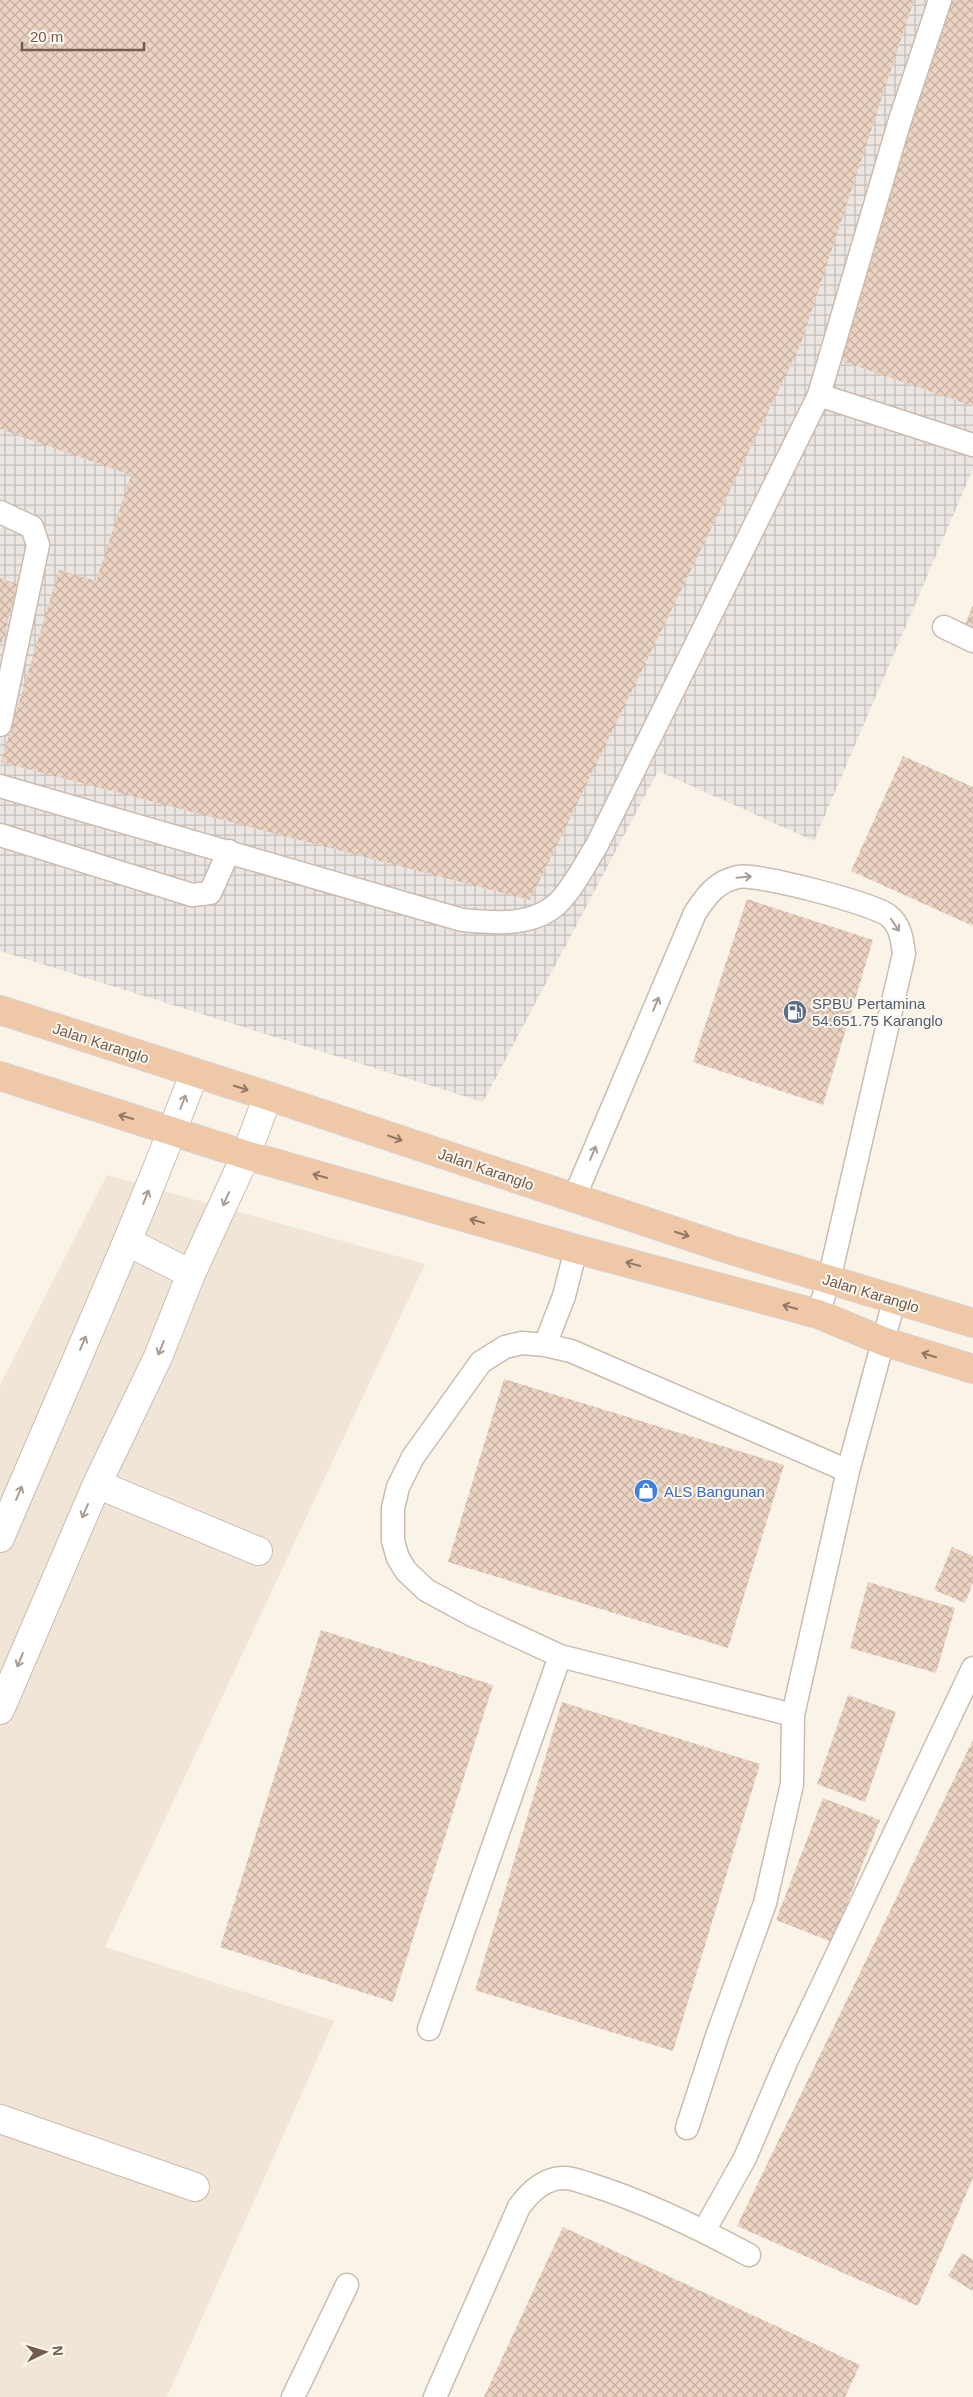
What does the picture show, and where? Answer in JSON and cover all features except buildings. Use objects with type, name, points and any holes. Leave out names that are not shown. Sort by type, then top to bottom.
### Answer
[{"type":"highway","name":"Jalan Karanglo","points":[[0,1010],[894,1301],[973,1323]]},
{"type":"highway","points":[[0,1076],[246,1155],[576,1249],[818,1314],[885,1342],[973,1369]]},
{"type":"street","points":[[0,1538],[93,1319],[128,1242],[194,1074]]},
{"type":"street","points":[[0,1710],[97,1484],[158,1357],[191,1274],[246,1155],[268,1096]]},
{"type":"street","points":[[128,1242],[191,1274]]},
{"type":"street","points":[[97,1484],[258,1551]]},
{"type":"street","points":[[0,2118],[196,2187]]},
{"type":"lane","points":[[0,786],[462,920],[516,921],[537,916],[557,904],[573,885],[597,845],[819,394],[900,120],[940,0]]},
{"type":"lane","points":[[819,394],[973,445]]},
{"type":"lane","points":[[0,512],[32,527],[38,545],[0,724]]},
{"type":"lane","points":[[944,627],[973,641]]},
{"type":"lane","points":[[0,835],[192,895],[210,893],[229,851]]},
{"type":"lane","points":[[574,1198],[695,913],[714,888],[726,881],[749,876],[876,908],[897,924],[902,936],[904,954],[829,1280],[818,1314]]},
{"type":"lane","points":[[546,1345],[564,1296],[576,1249]]},
{"type":"lane","points":[[687,2128],[717,2036],[765,1903],[792,1784],[793,1715],[848,1471],[869,1390],[885,1342],[894,1301]]},
{"type":"lane","points":[[793,1715],[560,1656],[474,1616],[426,1590],[406,1571],[398,1558],[392,1528],[393,1508],[398,1487],[413,1457],[481,1362],[505,1347],[522,1343],[546,1345],[570,1351],[848,1471]]},
{"type":"lane","points":[[429,2029],[560,1656]]},
{"type":"lane","points":[[704,2231],[745,2158],[786,2062],[973,1668]]},
{"type":"lane","points":[[435,2397],[519,2208],[530,2194],[542,2184],[563,2178],[616,2192],[704,2231],[749,2255]]},
{"type":"lane","points":[[293,2397],[347,2285]]},
{"type":"shaded area","points":[[0,0],[973,0],[973,469],[814,841],[658,771],[483,1102],[0,951]]},
{"type":"shaded area","points":[[107,1175],[425,1264],[105,1947],[334,2021],[167,2397],[0,2397],[0,1385]]},
{"type":"place","name":"SPBU Pertamina 54.651.75 Karanglo","points":[[795,1012]]},
{"type":"place","name":"ALS Bangunan","points":[[646,1491]]}]
